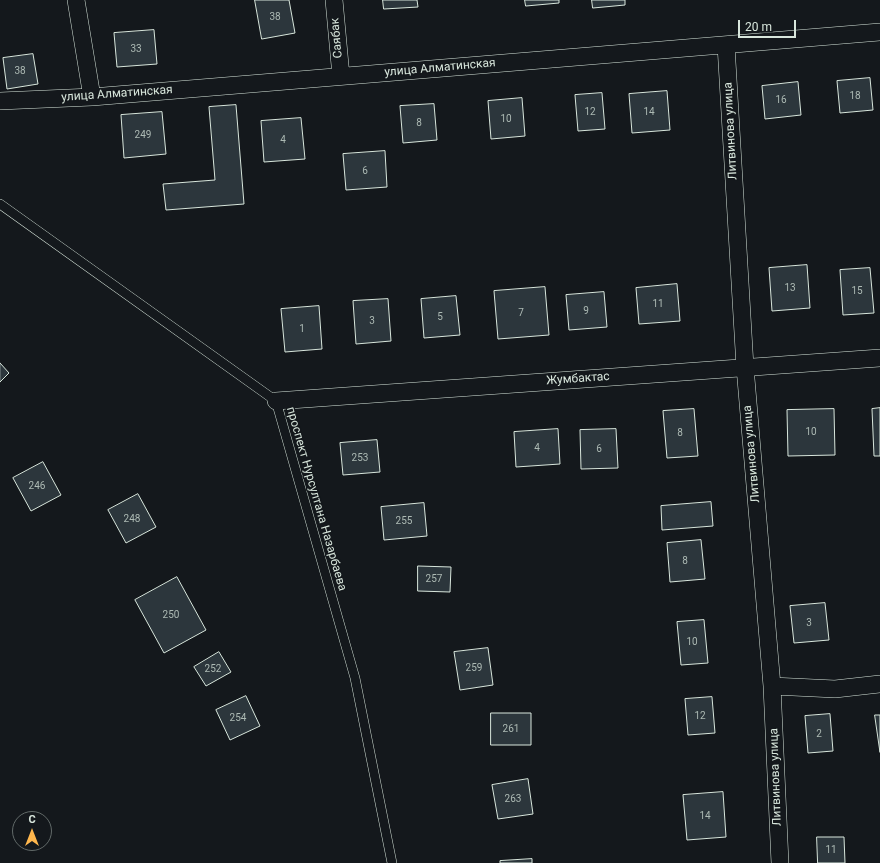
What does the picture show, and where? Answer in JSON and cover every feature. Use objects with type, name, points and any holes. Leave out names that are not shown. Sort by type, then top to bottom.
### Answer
[{"type":"street","points":[[76,0],[92,97]]},
{"type":"street","name":"Саябак","points":[[334,0],[341,76]]},
{"type":"street","name":"улица Алматинская","points":[[0,101],[92,97],[880,32]]},
{"type":"street","name":"Литвинова улица","points":[[726,45],[745,367],[772,686],[780,863]]},
{"type":"street","name":"Жумбактас","points":[[276,401],[880,358]]},
{"type":"street","points":[[772,686],[835,689],[880,684]]},
{"type":"lane","name":"проспект Нурсултана Назарбаева","points":[[0,204],[276,401],[355,678],[392,863]]},
{"type":"building","points":[[255,0],[289,0],[295,33],[262,39]]},
{"type":"building","points":[[383,0],[417,0],[418,7],[384,9]]},
{"type":"building","points":[[525,0],[559,0],[559,3],[526,6]]},
{"type":"building","points":[[592,0],[625,0],[625,5],[593,8]]},
{"type":"building","points":[[154,30],[157,64],[117,67],[114,33]]},
{"type":"building","points":[[33,54],[38,84],[7,89],[3,58]]},
{"type":"building","points":[[870,78],[873,110],[840,113],[837,81]]},
{"type":"building","points":[[798,82],[801,115],[765,119],[762,86]]},
{"type":"building","points":[[667,91],[670,130],[632,133],[629,94]]},
{"type":"building","points":[[602,93],[605,129],[578,131],[575,95]]},
{"type":"building","points":[[522,98],[525,136],[491,139],[488,101]]},
{"type":"building","points":[[434,104],[437,140],[403,143],[400,106]]},
{"type":"building","points":[[236,105],[244,204],[166,210],[163,184],[215,180],[209,107]]},
{"type":"building","points":[[162,112],[166,154],[124,158],[121,115]]},
{"type":"building","points":[[301,118],[305,159],[264,162],[261,121]]},
{"type":"building","points":[[385,151],[387,187],[346,190],[343,154]]},
{"type":"building","points":[[807,265],[810,308],[772,311],[769,268]]},
{"type":"building","points":[[870,268],[874,313],[843,315],[840,270]]},
{"type":"building","points":[[677,284],[680,321],[639,324],[636,288]]},
{"type":"building","points":[[545,287],[549,335],[498,339],[494,291]]},
{"type":"building","points":[[604,292],[607,327],[569,330],[566,295]]},
{"type":"building","points":[[456,296],[460,335],[424,338],[421,299]]},
{"type":"building","points":[[388,299],[391,341],[356,344],[353,301]]},
{"type":"building","points":[[319,306],[322,349],[285,352],[281,309]]},
{"type":"building","points":[[0,363],[9,373],[0,382]]},
{"type":"building","points":[[880,408],[880,456],[874,456],[872,409]]},
{"type":"building","points":[[694,409],[698,456],[667,458],[663,411]]},
{"type":"building","points":[[834,409],[835,455],[788,456],[787,410]]},
{"type":"building","points":[[558,429],[560,464],[516,467],[514,432]]},
{"type":"building","points":[[616,429],[618,468],[581,469],[580,430]]},
{"type":"building","points":[[377,440],[380,472],[343,475],[340,443]]},
{"type":"building","points":[[43,462],[61,495],[31,511],[13,478]]},
{"type":"building","points":[[138,494],[156,527],[126,543],[108,510]]},
{"type":"building","points":[[711,502],[713,526],[662,530],[661,506]]},
{"type":"building","points":[[424,503],[427,536],[384,540],[381,507]]},
{"type":"building","points":[[701,540],[705,579],[670,582],[667,543]]},
{"type":"building","points":[[418,566],[451,567],[450,592],[418,591]]},
{"type":"building","points":[[177,577],[206,630],[164,653],[135,600]]},
{"type":"building","points":[[825,603],[829,640],[794,643],[790,606]]},
{"type":"building","points":[[704,620],[708,663],[681,665],[677,622]]},
{"type":"building","points":[[488,648],[493,685],[460,690],[454,652]]},
{"type":"building","points":[[219,652],[231,672],[206,686],[194,667]]},
{"type":"building","points":[[246,696],[260,726],[230,740],[216,710]]},
{"type":"building","points":[[712,697],[715,733],[688,735],[685,699]]},
{"type":"building","points":[[491,713],[531,713],[531,745],[491,745]]},
{"type":"building","points":[[830,714],[833,751],[808,753],[805,716]]},
{"type":"building","points":[[875,715],[880,715],[880,752]]},
{"type":"building","points":[[528,779],[533,814],[498,819],[492,785]]},
{"type":"building","points":[[723,792],[726,837],[687,840],[683,795]]},
{"type":"building","points":[[817,837],[844,837],[845,863],[818,863]]},
{"type":"building","points":[[532,859],[532,863],[500,863],[500,861]]}]
